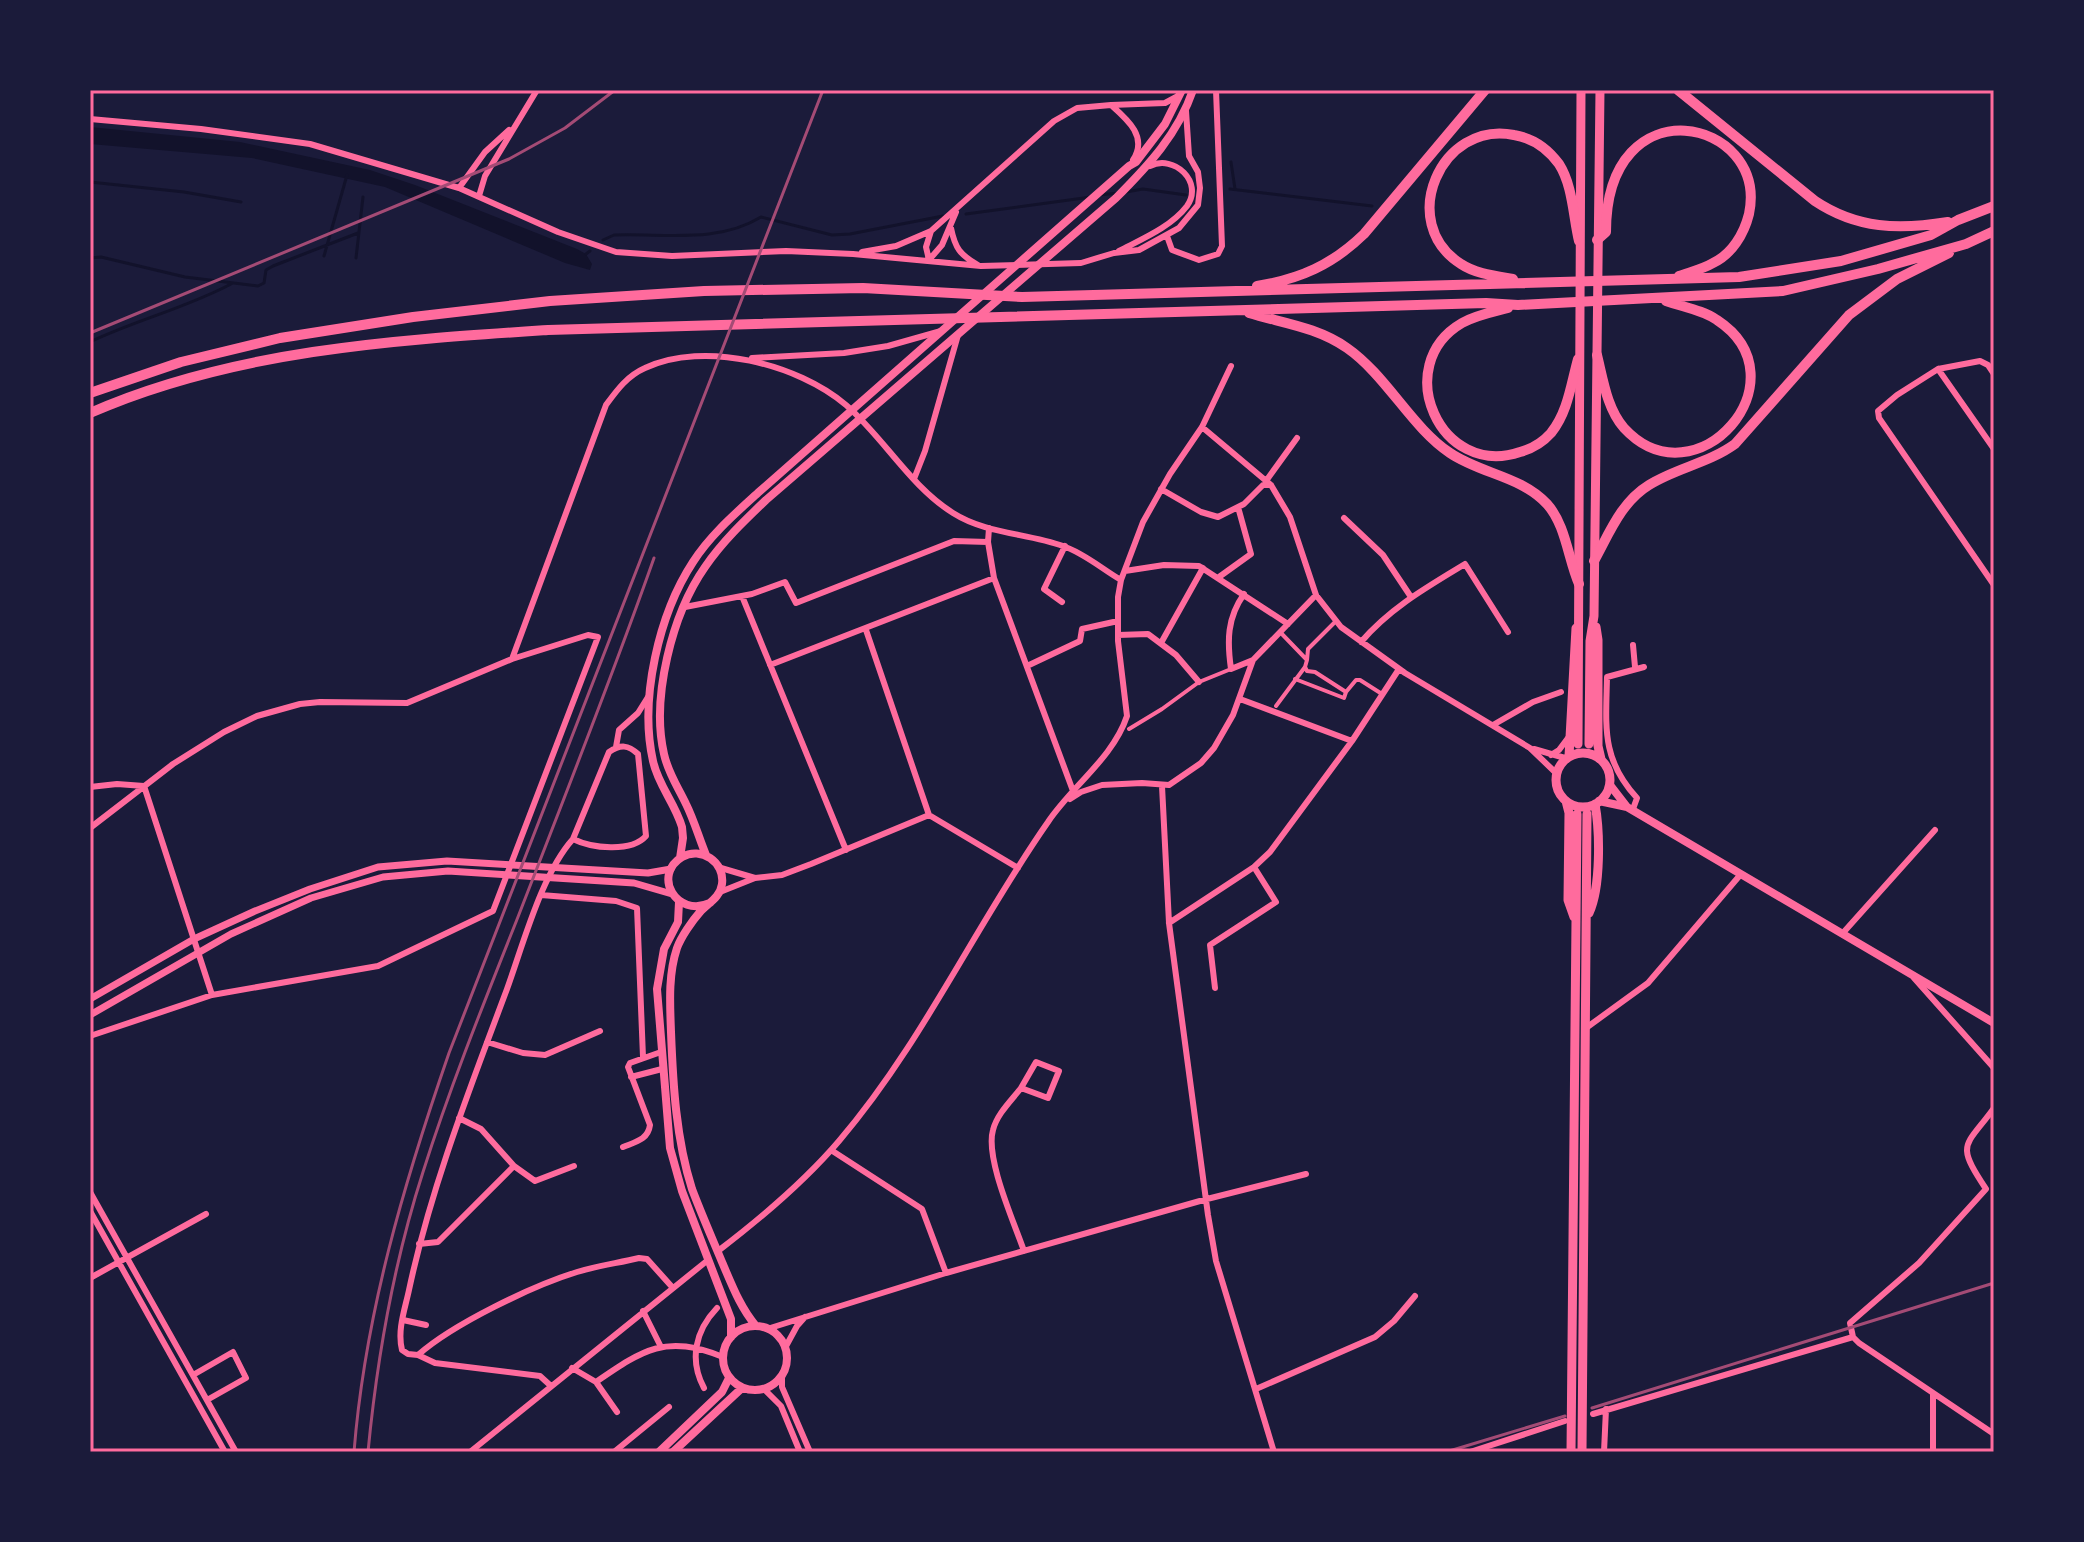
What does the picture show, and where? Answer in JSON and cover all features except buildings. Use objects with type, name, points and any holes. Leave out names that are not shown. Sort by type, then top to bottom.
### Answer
[{"type":"highway","points":[[1227,292],[1302,276],[1322,268],[1348,249],[1485,90]]},
{"type":"highway","points":[[1678,90],[1815,201],[1838,215],[1868,225],[1902,228],[1958,220]]},
{"type":"highway","points":[[1597,240],[1606,232],[1608,196],[1615,175],[1631,151],[1654,135],[1673,131],[1686,130],[1714,138],[1731,152],[1746,173],[1751,194],[1746,226],[1732,248],[1720,259],[1669,279]]},
{"type":"highway","points":[[1531,282],[1471,269],[1452,257],[1438,241],[1430,219],[1431,189],[1441,165],[1454,151],[1479,137],[1500,133],[1522,136],[1544,148],[1559,164],[1567,183],[1579,241]]},
{"type":"highway","points":[[90,393],[181,362],[280,338],[413,317],[550,301],[704,291],[847,289],[1022,297],[1739,277],[1841,261],[1931,235],[1994,206]]},
{"type":"highway","points":[[1594,561],[1621,511],[1637,494],[1650,484],[1714,457],[1735,444],[1835,329],[1860,305],[1897,279],[1994,231]]},
{"type":"highway","points":[[90,413],[185,379],[284,357],[415,339],[548,330],[1440,304],[1518,305],[1783,291],[1966,244]]},
{"type":"highway","points":[[1597,355],[1607,396],[1618,420],[1645,444],[1671,452],[1689,451],[1711,444],[1724,435],[1737,421],[1748,398],[1750,377],[1744,348],[1733,333],[1716,319],[1657,298]]},
{"type":"highway","points":[[1518,305],[1459,324],[1444,338],[1432,356],[1427,383],[1428,398],[1439,424],[1451,439],[1475,453],[1496,457],[1514,454],[1539,443],[1561,418],[1578,359]]},
{"type":"highway","points":[[1243,312],[1316,331],[1339,343],[1369,367],[1443,448],[1468,464],[1519,484],[1539,496],[1557,520],[1579,584]]},
{"type":"main road","points":[[756,1326],[742,1308],[718,1251],[692,1188],[681,1145],[672,1060],[669,983],[678,945],[699,913],[720,892],[723,883],[720,868],[706,855],[687,806],[666,765],[660,733],[662,689],[673,635],[703,569],[736,529],[1141,174],[1159,153],[1186,109],[1193,90]]},
{"type":"main road","points":[[1578,744],[1581,90]]},
{"type":"main road","points":[[1589,744],[1590,641],[1594,616],[1600,90]]},
{"type":"main road","points":[[710,903],[696,907],[679,902],[672,894],[669,883],[671,869],[680,858],[682,827],[653,765],[649,741],[650,694],[657,646],[693,562],[729,520],[790,464],[1136,162],[1150,146],[1182,92]]},
{"type":"main road","points":[[1575,920],[1568,900],[1569,813],[1566,801],[1557,789],[1556,773],[1567,757],[1570,736],[1573,640],[1578,616]]},
{"type":"main road","points":[[1587,916],[1595,900],[1597,802],[1610,785],[1610,775],[1598,746],[1598,640],[1594,616]]},
{"type":"main road","points":[[1567,757],[1585,752],[1601,759]]},
{"type":"main road","points":[[1610,785],[1630,808],[1994,1023]]},
{"type":"main road","points":[[1566,801],[1582,807],[1597,802],[1630,808]]},
{"type":"main road","points":[[1598,820],[1616,805]]},
{"type":"main road","points":[[1571,1452],[1577,1003],[1575,920],[1582,814],[1587,916],[1582,1452]]},
{"type":"main road","points":[[680,858],[695,853],[706,855]]},
{"type":"main road","points":[[679,902],[678,922],[664,949],[657,989],[670,1148],[682,1191],[731,1319],[731,1337],[723,1357],[729,1378],[742,1388],[753,1390],[774,1384],[786,1365],[785,1348],[776,1334],[756,1326],[745,1328],[731,1337]]},
{"type":"main road","points":[[659,1452],[722,1392],[729,1378]]},
{"type":"main road","points":[[673,1452],[742,1388]]},
{"type":"street","points":[[479,196],[485,176],[537,90]]},
{"type":"street","points":[[1167,236],[1172,250],[1199,260],[1218,254],[1222,246],[1216,90]]},
{"type":"street","points":[[853,254],[896,246],[931,231],[1054,121],[1077,108],[1165,103],[1182,92]]},
{"type":"street","points":[[1111,105],[1135,129],[1139,143],[1129,166]]},
{"type":"street","points":[[90,119],[201,129],[310,144],[459,188],[558,232],[616,252],[672,256],[786,251],[981,266],[1081,263],[1114,253],[1139,250],[1167,236],[1189,218],[1198,205],[1198,172],[1189,156],[1186,109]]},
{"type":"street","points":[[459,188],[485,152],[514,125]]},
{"type":"street","points":[[1114,253],[1159,230],[1189,203],[1191,182],[1177,167],[1166,163],[1153,164],[1141,174]]},
{"type":"street","points":[[929,260],[942,245],[956,211]]},
{"type":"street","points":[[951,227],[954,244],[962,256],[981,266]]},
{"type":"street","points":[[929,260],[926,247],[931,231]]},
{"type":"street","points":[[512,659],[600,418],[622,383],[645,368],[670,360],[844,353],[888,346],[941,331]]},
{"type":"street","points":[[914,479],[960,332]]},
{"type":"street","points":[[747,359],[794,374],[846,405],[914,479],[945,508],[961,518],[1065,546],[1121,580]]},
{"type":"street","points":[[1994,374],[1988,365],[1980,361],[1938,369],[1878,411],[1879,418],[1994,585]]},
{"type":"street","points":[[718,1251],[808,1173],[864,1110],[902,1056],[1018,868],[1061,805],[1088,775],[1124,726],[1127,716],[1118,635],[1121,580],[1143,522],[1202,427],[1231,366]]},
{"type":"street","points":[[1938,369],[1994,449]]},
{"type":"street","points":[[1202,427],[1269,483],[1290,517],[1316,595],[1336,621],[1399,669],[1530,748],[1556,773]]},
{"type":"street","points":[[1161,489],[1213,517],[1238,507],[1269,483],[1297,438]]},
{"type":"street","points":[[1217,577],[1220,578],[1251,554],[1238,507]]},
{"type":"street","points":[[1344,518],[1376,548],[1411,597]]},
{"type":"street","points":[[989,528],[994,578],[1073,791]]},
{"type":"street","points":[[685,607],[742,596],[785,582],[796,603],[954,541],[988,542]]},
{"type":"street","points":[[1062,602],[1044,589],[1065,546]]},
{"type":"street","points":[[1361,642],[1380,620],[1465,564],[1508,632]]},
{"type":"street","points":[[1125,571],[1164,565],[1199,566],[1288,624]]},
{"type":"street","points":[[1161,643],[1203,568]]},
{"type":"street","points":[[770,665],[994,578]]},
{"type":"street","points":[[1231,669],[1227,641],[1230,623],[1235,606],[1244,594]]},
{"type":"street","points":[[1129,729],[1199,682],[1253,660],[1316,595]]},
{"type":"street","points":[[742,596],[846,850]]},
{"type":"street","points":[[1027,666],[1080,641],[1082,629],[1118,621]]},
{"type":"street","points":[[1276,706],[1305,667],[1308,649],[1336,621]]},
{"type":"street","points":[[866,630],[929,815],[1018,868]]},
{"type":"street","points":[[1281,633],[1307,660]]},
{"type":"street","points":[[1118,635],[1148,634],[1199,682]]},
{"type":"street","points":[[90,828],[173,764],[240,723],[300,704],[338,701],[407,703],[512,659],[588,635],[598,637],[493,911],[378,966],[212,995],[90,1036]]},
{"type":"street","points":[[1633,645],[1635,667]]},
{"type":"street","points":[[1061,805],[1094,788],[1142,783],[1162,786],[1177,781],[1214,748],[1240,699],[1253,660]]},
{"type":"street","points":[[1305,667],[1346,692]]},
{"type":"street","points":[[1630,808],[1637,798],[1620,779],[1607,745],[1607,677],[1644,667]]},
{"type":"street","points":[[1169,923],[1254,867],[1270,852],[1352,741],[1399,669]]},
{"type":"street","points":[[1295,679],[1344,698],[1356,680],[1382,694]]},
{"type":"street","points":[[1336,695],[1341,689]]},
{"type":"street","points":[[1493,725],[1533,702],[1561,692]]},
{"type":"street","points":[[616,747],[619,730],[638,713],[650,694]]},
{"type":"street","points":[[1240,699],[1352,741]]},
{"type":"street","points":[[1551,755],[1570,736]]},
{"type":"street","points":[[551,1386],[540,1376],[435,1363],[408,1354],[402,1350],[400,1341],[403,1320],[419,1244],[459,1118],[541,895],[564,849],[573,839],[609,752],[616,747],[630,747],[653,765]]},
{"type":"street","points":[[1530,748],[1567,757]]},
{"type":"street","points":[[573,839],[592,846],[630,846],[646,836],[638,754]]},
{"type":"street","points":[[1088,775],[1094,788]]},
{"type":"street","points":[[90,787],[117,784],[144,786]]},
{"type":"street","points":[[144,786],[212,995]]},
{"type":"street","points":[[1162,786],[1169,923],[1216,1261],[1274,1452]]},
{"type":"street","points":[[720,892],[755,878],[782,875],[929,815]]},
{"type":"street","points":[[1842,934],[1935,830]]},
{"type":"street","points":[[90,999],[194,939],[255,911],[378,867],[447,861],[658,873],[671,869]]},
{"type":"street","points":[[1215,988],[1210,945],[1276,902],[1254,867]]},
{"type":"street","points":[[720,868],[755,878]]},
{"type":"street","points":[[90,1015],[231,934],[311,898],[356,884],[412,873],[448,871],[634,883],[672,894]]},
{"type":"street","points":[[1586,1028],[1648,983],[1741,874]]},
{"type":"street","points":[[541,895],[616,901],[637,908],[643,1057]]},
{"type":"street","points":[[1909,972],[1994,1068]]},
{"type":"street","points":[[487,1042],[523,1053],[545,1055],[600,1031]]},
{"type":"street","points":[[623,1147],[644,1138],[650,1125],[628,1067],[643,1057],[661,1052]]},
{"type":"street","points":[[1021,1088],[1048,1098],[1059,1071],[1036,1062],[993,1129],[992,1157],[1024,1251]]},
{"type":"street","points":[[631,1077],[662,1069]]},
{"type":"street","points":[[1994,1108],[1967,1141],[1966,1154],[1986,1189],[1919,1263],[1850,1323],[1853,1337],[1994,1434]]},
{"type":"street","points":[[459,1118],[481,1129],[514,1166],[535,1181],[574,1166]]},
{"type":"street","points":[[831,1150],[922,1209],[946,1273]]},
{"type":"street","points":[[419,1244],[438,1242],[514,1166]]},
{"type":"street","points":[[767,1329],[946,1273],[1306,1174]]},
{"type":"street","points":[[90,1192],[236,1452]]},
{"type":"street","points":[[90,1211],[225,1452]]},
{"type":"street","points":[[90,1278],[206,1214]]},
{"type":"street","points":[[418,1355],[431,1344],[500,1305],[577,1272],[639,1258],[647,1259],[673,1288]]},
{"type":"street","points":[[470,1452],[708,1260]]},
{"type":"street","points":[[1256,1389],[1375,1337],[1394,1321],[1415,1296]]},
{"type":"street","points":[[704,1388],[695,1364],[696,1346],[699,1331],[717,1308]]},
{"type":"street","points":[[643,1311],[661,1347]]},
{"type":"street","points":[[785,1348],[805,1317]]},
{"type":"street","points":[[403,1320],[426,1325]]},
{"type":"street","points":[[1593,1414],[1853,1337]]},
{"type":"street","points":[[596,1382],[650,1350],[661,1347],[696,1346],[723,1357]]},
{"type":"street","points":[[193,1375],[233,1352],[246,1378],[207,1400]]},
{"type":"street","points":[[572,1368],[596,1382],[617,1412]]},
{"type":"street","points":[[782,1375],[782,1387],[810,1452]]},
{"type":"street","points":[[764,1389],[781,1406],[800,1452]]},
{"type":"street","points":[[1933,1394],[1933,1452]]},
{"type":"street","points":[[614,1452],[633,1431],[669,1407]]},
{"type":"street","points":[[1604,1452],[1606,1409]]},
{"type":"street","points":[[1470,1452],[1565,1421]]},
{"type":"shaded area","points":[[90,127],[240,142],[370,170],[577,249],[586,254],[592,264],[590,270],[565,263],[385,187],[252,158],[90,144]]},
{"type":"waterway","points":[[1231,162],[1235,189]]},
{"type":"waterway","points":[[324,256],[347,175]]},
{"type":"waterway","points":[[90,182],[184,192],[241,202]]},
{"type":"waterway","points":[[1126,192],[1143,189],[1186,195]]},
{"type":"waterway","points":[[1230,189],[1372,206]]},
{"type":"waterway","points":[[1098,195],[1119,193]]},
{"type":"waterway","points":[[356,258],[363,197]]},
{"type":"waterway","points":[[966,214],[1091,197]]},
{"type":"waterway","points":[[603,240],[614,235],[708,234],[726,231],[761,217],[832,235],[943,216]]},
{"type":"waterway","points":[[90,258],[101,257],[185,277],[258,286],[264,283],[266,270],[273,266],[358,233]]},
{"type":"waterway","points":[[586,254],[590,251]]},
{"type":"waterway","points":[[90,342],[231,284]]},
{"type":"railway","points":[[90,333],[509,159],[565,128],[615,90]]},
{"type":"railway","points":[[354,1452],[359,1401],[377,1299],[402,1200],[449,1053],[823,90]]},
{"type":"railway","points":[[368,1452],[388,1310],[403,1240],[423,1172],[467,1046],[654,558]]},
{"type":"railway","points":[[1592,1408],[1994,1283]]},
{"type":"railway","points":[[1446,1452],[1565,1416]]}]
